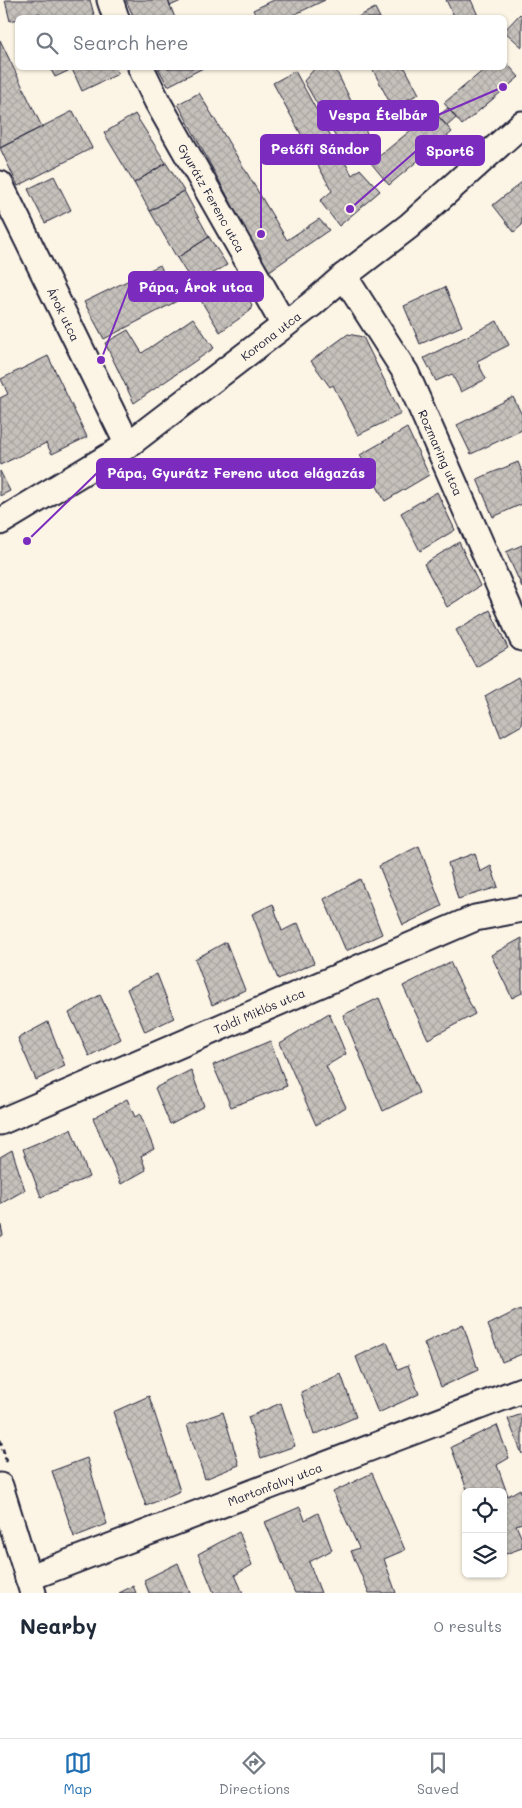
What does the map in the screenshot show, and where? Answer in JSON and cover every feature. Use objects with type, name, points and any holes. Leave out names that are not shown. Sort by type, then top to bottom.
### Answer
[{"type":"street","points":[[110,0],[115,15]]},
{"type":"street","name":"Gyurátz Ferenc utca","points":[[141,70],[284,325]]},
{"type":"street","name":"Korona utca","points":[[0,522],[128,445],[409,226],[522,124]]},
{"type":"street","name":"Árok utca","points":[[0,184],[128,445]]},
{"type":"street","name":"Rozmaring utca","points":[[344,276],[406,373],[522,638]]},
{"type":"street","name":"Toldi Miklós utca","points":[[0,1122],[475,918],[522,909]]},
{"type":"street","name":"Martonfalvy utca","points":[[30,1585],[522,1390]]},
{"type":"street","points":[[0,1486],[30,1585]]},
{"type":"building","points":[[5,0],[90,0],[94,15],[41,15],[40,13],[34,15],[15,15],[15,20],[10,21]]},
{"type":"building","points":[[126,0],[168,0],[174,15],[133,15]]},
{"type":"building","points":[[168,0],[183,0],[170,6]]},
{"type":"building","points":[[274,0],[325,0],[293,15],[256,15],[253,10]]},
{"type":"building","points":[[446,0],[471,0],[478,15],[454,15]]},
{"type":"building","points":[[375,8],[378,15],[362,15]]},
{"type":"building","points":[[520,14],[522,16],[522,47],[507,34],[507,28]]},
{"type":"building","points":[[0,40],[42,127],[0,148]]},
{"type":"building","points":[[507,63],[519,77],[462,125],[444,103],[484,70],[507,70]]},
{"type":"building","points":[[51,70],[70,70],[55,77]]},
{"type":"building","points":[[72,70],[116,70],[118,74],[82,91]]},
{"type":"building","points":[[159,70],[199,70],[168,86]]},
{"type":"building","points":[[313,70],[336,70],[371,142],[347,157],[304,81]]},
{"type":"building","points":[[373,70],[406,70],[419,94],[392,107]]},
{"type":"building","points":[[295,71],[352,175],[360,169],[380,191],[339,226],[320,201],[332,191],[273,83]]},
{"type":"building","points":[[199,93],[287,240],[319,219],[329,230],[268,272],[178,104]]},
{"type":"building","points":[[448,108],[456,118],[447,126],[438,116]]},
{"type":"building","points":[[73,111],[92,148],[18,186],[0,148]]},
{"type":"building","points":[[434,111],[452,132],[389,185],[371,163]]},
{"type":"building","points":[[135,114],[166,163],[134,183],[104,133]]},
{"type":"building","points":[[166,163],[184,191],[150,211],[134,183]]},
{"type":"building","points":[[54,176],[71,210],[45,223],[28,189]]},
{"type":"building","points":[[522,182],[522,225],[514,232],[493,205]]},
{"type":"building","points":[[184,191],[209,237],[177,258],[150,211]]},
{"type":"building","points":[[209,237],[227,265],[194,285],[177,258]]},
{"type":"building","points":[[160,265],[177,301],[104,339],[84,302]]},
{"type":"building","points":[[235,273],[252,305],[250,311],[220,332],[197,294]]},
{"type":"building","points":[[445,287],[462,326],[420,344],[404,306]]},
{"type":"building","points":[[193,318],[214,348],[134,403],[105,343],[128,330],[142,353]]},
{"type":"building","points":[[497,321],[509,345],[477,361],[486,379],[461,392],[452,374],[436,381],[424,358]]},
{"type":"building","points":[[348,334],[363,337],[401,414],[358,435],[333,385],[330,387],[311,361]]},
{"type":"building","points":[[48,356],[87,437],[52,454],[46,443],[0,465],[0,398],[8,394],[1,379]]},
{"type":"building","points":[[513,397],[522,415],[522,430],[471,454],[457,425]]},
{"type":"building","points":[[407,428],[429,475],[385,501],[360,455]]},
{"type":"building","points":[[518,462],[522,472],[522,504],[493,517],[477,479]]},
{"type":"building","points":[[0,471],[10,491],[0,496]]},
{"type":"building","points":[[437,492],[455,530],[420,551],[401,513]]},
{"type":"building","points":[[459,542],[480,586],[447,607],[424,564]]},
{"type":"building","points":[[522,545],[522,587],[506,552]]},
{"type":"building","points":[[490,610],[508,648],[476,667],[456,630]]},
{"type":"building","points":[[518,677],[522,687],[522,725],[501,737],[485,696]]},
{"type":"building","points":[[419,846],[442,906],[403,925],[379,866]]},
{"type":"building","points":[[475,853],[480,872],[491,866],[498,887],[458,899],[448,863]]},
{"type":"building","points":[[360,879],[382,934],[346,951],[324,899]]},
{"type":"building","points":[[273,904],[282,931],[298,923],[314,963],[278,979],[252,914]]},
{"type":"building","points":[[522,938],[522,993],[512,998],[491,955]]},
{"type":"building","points":[[226,942],[245,990],[212,1005],[195,959]]},
{"type":"building","points":[[450,962],[475,1014],[428,1039],[403,986]]},
{"type":"building","points":[[157,974],[174,1018],[145,1032],[127,989]]},
{"type":"building","points":[[100,995],[121,1039],[89,1056],[69,1013]]},
{"type":"building","points":[[379,998],[419,1093],[383,1111],[343,1015]]},
{"type":"building","points":[[329,1013],[346,1054],[326,1066],[346,1107],[316,1125],[280,1043]]},
{"type":"building","points":[[48,1022],[65,1066],[36,1080],[18,1038]]},
{"type":"building","points":[[270,1041],[287,1086],[231,1107],[213,1065]]},
{"type":"building","points":[[191,1070],[204,1106],[170,1124],[155,1088]]},
{"type":"building","points":[[127,1099],[135,1117],[140,1114],[154,1149],[141,1156],[146,1170],[121,1184],[93,1118]]},
{"type":"building","points":[[71,1129],[89,1177],[41,1197],[23,1149]]},
{"type":"building","points":[[12,1150],[25,1190],[0,1204],[0,1157]]},
{"type":"building","points":[[0,1221],[3,1235],[0,1237]]},
{"type":"building","points":[[520,1309],[522,1314],[522,1354],[502,1362],[488,1325]]},
{"type":"building","points":[[463,1324],[478,1370],[441,1387],[424,1343]]},
{"type":"building","points":[[387,1342],[398,1369],[408,1365],[419,1394],[378,1413],[356,1357]]},
{"type":"building","points":[[341,1374],[356,1417],[314,1435],[301,1392]]},
{"type":"building","points":[[149,1396],[180,1491],[146,1506],[113,1412]]},
{"type":"building","points":[[281,1403],[295,1446],[261,1458],[248,1417]]},
{"type":"building","points":[[223,1412],[239,1465],[205,1479],[187,1425]]},
{"type":"building","points":[[522,1414],[522,1454],[508,1419]]},
{"type":"building","points":[[497,1425],[509,1458],[497,1465],[505,1488],[466,1488],[451,1447]]},
{"type":"building","points":[[87,1458],[107,1524],[74,1537],[52,1471]]},
{"type":"building","points":[[372,1473],[405,1550],[384,1559],[396,1593],[369,1593],[351,1551],[359,1548],[333,1492]]},
{"type":"building","points":[[520,1489],[522,1495],[522,1523],[516,1525],[522,1539],[522,1548],[507,1554],[507,1493],[508,1496]]},
{"type":"building","points":[[300,1507],[305,1520],[318,1513],[332,1550],[309,1562],[321,1593],[295,1593],[265,1522]]},
{"type":"building","points":[[239,1532],[252,1565],[235,1575],[243,1593],[214,1593],[198,1554]]},
{"type":"building","points":[[178,1563],[190,1593],[149,1593],[144,1580]]},
{"type":"building","points":[[133,1586],[136,1593],[119,1593]]},
{"type":"place","name":"Vespa Ételbár","points":[[503,87]]},
{"type":"place","name":"Sport6","points":[[350,209]]},
{"type":"place","name":"Petőfi Sándor","points":[[261,234]]},
{"type":"place","name":"Pápa, Árok utca","points":[[101,360]]},
{"type":"place","name":"Pápa, Gyurátz Ferenc utca elágazás","points":[[27,541]]}]
